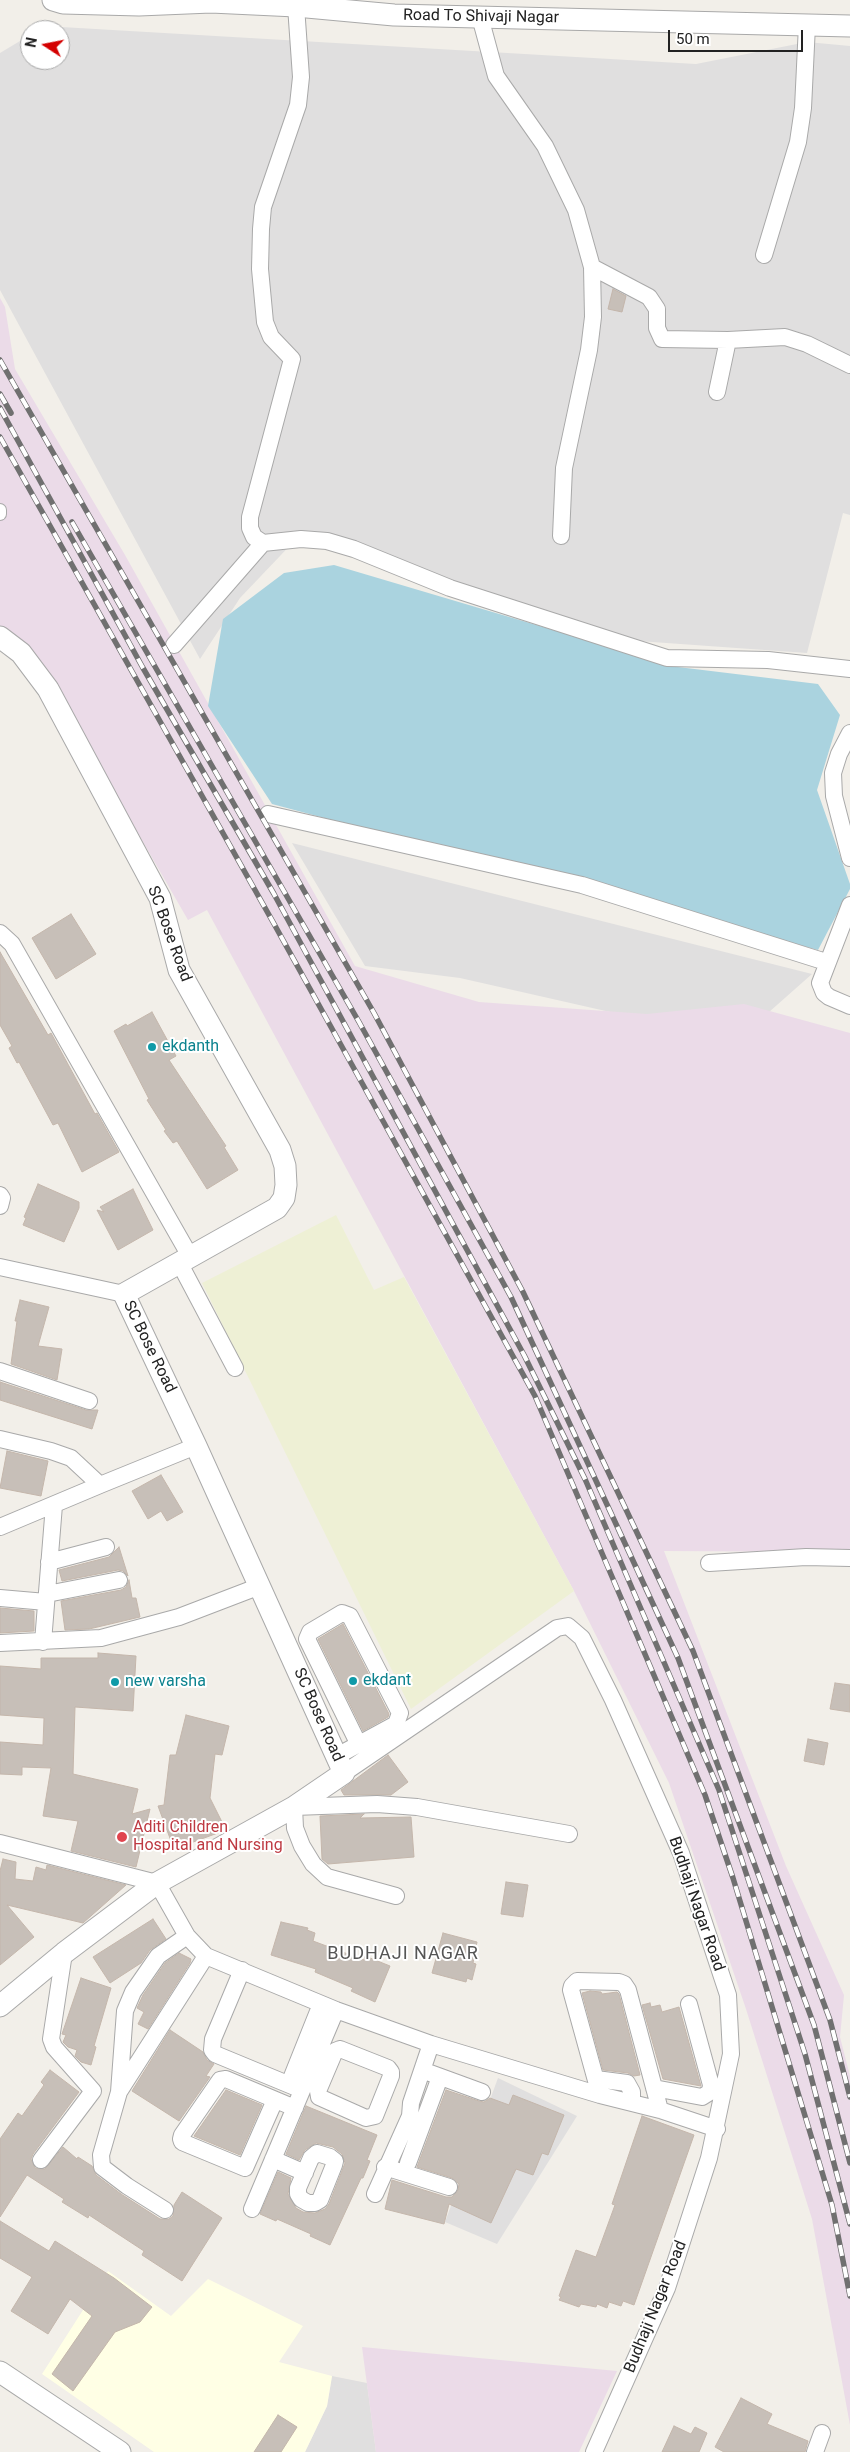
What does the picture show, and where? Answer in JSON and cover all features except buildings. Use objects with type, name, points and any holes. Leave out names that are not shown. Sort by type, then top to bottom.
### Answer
[{"type":"street","name":"Road To Shivaji Nagar","points":[[53,0],[63,2],[211,2],[296,6],[394,7],[480,17],[850,26]]},
{"type":"street","points":[[296,6],[301,77],[298,105],[263,206],[260,269],[265,322],[271,337],[292,359],[250,517],[250,528],[254,537],[263,543],[301,539],[327,541],[354,549],[450,588],[666,658],[768,660],[850,669]]},
{"type":"street","points":[[480,17],[496,76],[545,146],[576,210],[592,267],[593,317],[589,350],[564,468],[561,536]]},
{"type":"street","points":[[764,255],[798,142],[803,108],[807,25]]},
{"type":"street","points":[[592,267],[649,297],[658,309],[657,328],[662,339],[728,340],[785,337],[807,344],[850,365]]},
{"type":"street","points":[[717,392],[728,340]]},
{"type":"street","points":[[174,645],[263,543]]},
{"type":"street","name":"SC Bose Road","points":[[0,637],[22,653],[48,689],[160,898],[179,970],[280,1150],[285,1166],[286,1185],[284,1198],[277,1208],[186,1261],[124,1294],[196,1446],[341,1765],[294,1807],[157,1883],[64,1953],[0,2006]]},
{"type":"street","points":[[850,733],[839,754],[833,772],[834,796],[850,858]]},
{"type":"street","points":[[268,814],[582,885],[826,962]]},
{"type":"street","points":[[850,905],[826,962],[820,983],[824,992],[835,1001],[850,1006]]},
{"type":"street","points":[[0,933],[12,944],[186,1261],[235,1368]]},
{"type":"street","points":[[0,1196],[2,1198],[0,1206]]},
{"type":"street","points":[[0,1267],[124,1294]]},
{"type":"street","points":[[0,1371],[89,1401]]},
{"type":"street","points":[[0,1439],[71,1458],[100,1485]]},
{"type":"street","points":[[0,1527],[196,1446]]},
{"type":"street","points":[[43,1642],[54,1505]]},
{"type":"street","points":[[49,1562],[106,1547]]},
{"type":"street","points":[[709,1563],[806,1558],[850,1558]]},
{"type":"street","points":[[0,1598],[46,1598],[119,1580]]},
{"type":"street","points":[[0,1643],[101,1638],[179,1618],[260,1586]]},
{"type":"street","points":[[341,1765],[359,1744],[396,1724],[400,1713],[350,1616],[342,1613],[310,1632],[307,1639],[359,1744]]},
{"type":"street","name":"Budhaji Nagar Road","points":[[341,1765],[563,1625],[576,1630],[582,1638],[613,1700],[680,1853],[728,1995],[731,2054],[717,2129],[667,2288],[594,2452]]},
{"type":"street","points":[[396,1896],[327,1877],[314,1864],[302,1846],[295,1828],[294,1807],[376,1804],[417,1808],[568,1834]]},
{"type":"street","points":[[0,1843],[157,1883],[187,1936],[206,1956],[329,2006],[431,2044],[600,2095],[660,2110],[717,2129]]},
{"type":"street","points":[[165,2210],[127,2186],[102,2167],[101,2155],[118,2100],[125,2011],[133,1992],[158,1956],[187,1936]]},
{"type":"street","points":[[64,1953],[51,2040],[54,2047],[93,2091],[118,2100]]},
{"type":"street","points":[[118,2100],[206,1956]]},
{"type":"street","points":[[242,1970],[212,2039],[212,2050],[214,2054],[295,2087]]},
{"type":"street","points":[[600,2095],[572,1986],[577,1982],[619,1982],[628,1990],[660,2110]]},
{"type":"street","points":[[654,2088],[702,2097],[710,2092],[711,2085],[689,2004]]},
{"type":"street","points":[[295,2087],[323,2061],[340,2049],[388,2068],[391,2076],[375,2116],[366,2118],[319,2097],[318,2091],[323,2061],[329,2006]]},
{"type":"street","points":[[252,2209],[295,2108],[295,2087],[329,2006]]},
{"type":"street","points":[[375,2194],[410,2116],[411,2103],[431,2044]]},
{"type":"street","points":[[422,2070],[482,2092]]},
{"type":"street","points":[[408,2163],[440,2077]]},
{"type":"street","points":[[275,2100],[245,2168],[182,2142],[182,2135],[220,2080],[226,2079],[295,2108]]},
{"type":"street","points":[[596,2079],[627,2084],[632,2092],[632,2103]]},
{"type":"street","points":[[41,2160],[93,2091]]},
{"type":"street","points":[[273,2159],[305,2173]]},
{"type":"street","points":[[386,2167],[449,2187]]},
{"type":"street","points":[[0,2372],[120,2452]]},
{"type":"street","points":[[815,2452],[822,2433]]},
{"type":"shaded area","points":[[70,28],[696,64],[807,42],[850,46],[850,515],[843,513],[807,653],[610,639],[300,535],[240,598],[200,659],[0,290],[0,53],[20,41],[20,70],[70,70]]},
{"type":"shaded area","points":[[0,298],[5,307],[15,369],[125,555],[355,966],[479,1002],[647,1014],[744,1004],[850,1033],[850,1552],[664,1551],[786,1866],[844,1995],[840,2037],[850,2076],[850,2425],[812,2219],[746,2009],[669,1783],[574,1591],[207,910],[188,920],[45,672],[0,628]]},
{"type":"shaded area","points":[[292,843],[812,974],[751,1028],[663,1024],[460,978],[365,966]]},
{"type":"shaded area","points":[[336,1215],[374,1290],[404,1277],[574,1591],[411,1709],[202,1283]]},
{"type":"shaded area","points":[[498,2078],[577,2116],[497,2244],[445,2222]]},
{"type":"shaded area","points":[[108,2271],[171,2316],[208,2279],[303,2326],[279,2362],[332,2376],[327,2406],[305,2452],[154,2452],[42,2374]]},
{"type":"shaded area","points":[[362,2347],[617,2371],[579,2452],[376,2452]]},
{"type":"shaded area","points":[[332,2376],[367,2383],[376,2452],[305,2452],[327,2406]]},
{"type":"water","points":[[334,565],[678,667],[818,684],[840,715],[817,790],[850,884],[850,889],[818,950],[272,804],[208,706],[223,619],[284,573]]},
{"type":"railway","points":[[0,360],[374,1013],[523,1292],[693,1651],[830,2020],[850,2097]]},
{"type":"railway","points":[[0,394],[11,413]]},
{"type":"railway","points":[[0,408],[143,668],[274,894],[524,1355],[585,1479],[719,1790],[805,2054],[850,2224]]},
{"type":"railway","points":[[0,437],[273,922],[535,1396],[705,1795],[733,1878],[832,2205],[850,2296]]},
{"type":"railway","points":[[72,522],[359,1022],[511,1297],[678,1658],[814,2025],[850,2163]]},
{"type":"place","name":"ekdanth","points":[[152,1047]]},
{"type":"place","name":"ekdant","points":[[353,1681]]},
{"type":"place","name":"new varsha","points":[[115,1682]]},
{"type":"place","name":"Aditi Children Hospital and Nursing","points":[[122,1837]]},
{"type":"district","name":"BUDHAJI NAGAR","points":[[403,1954]]}]
